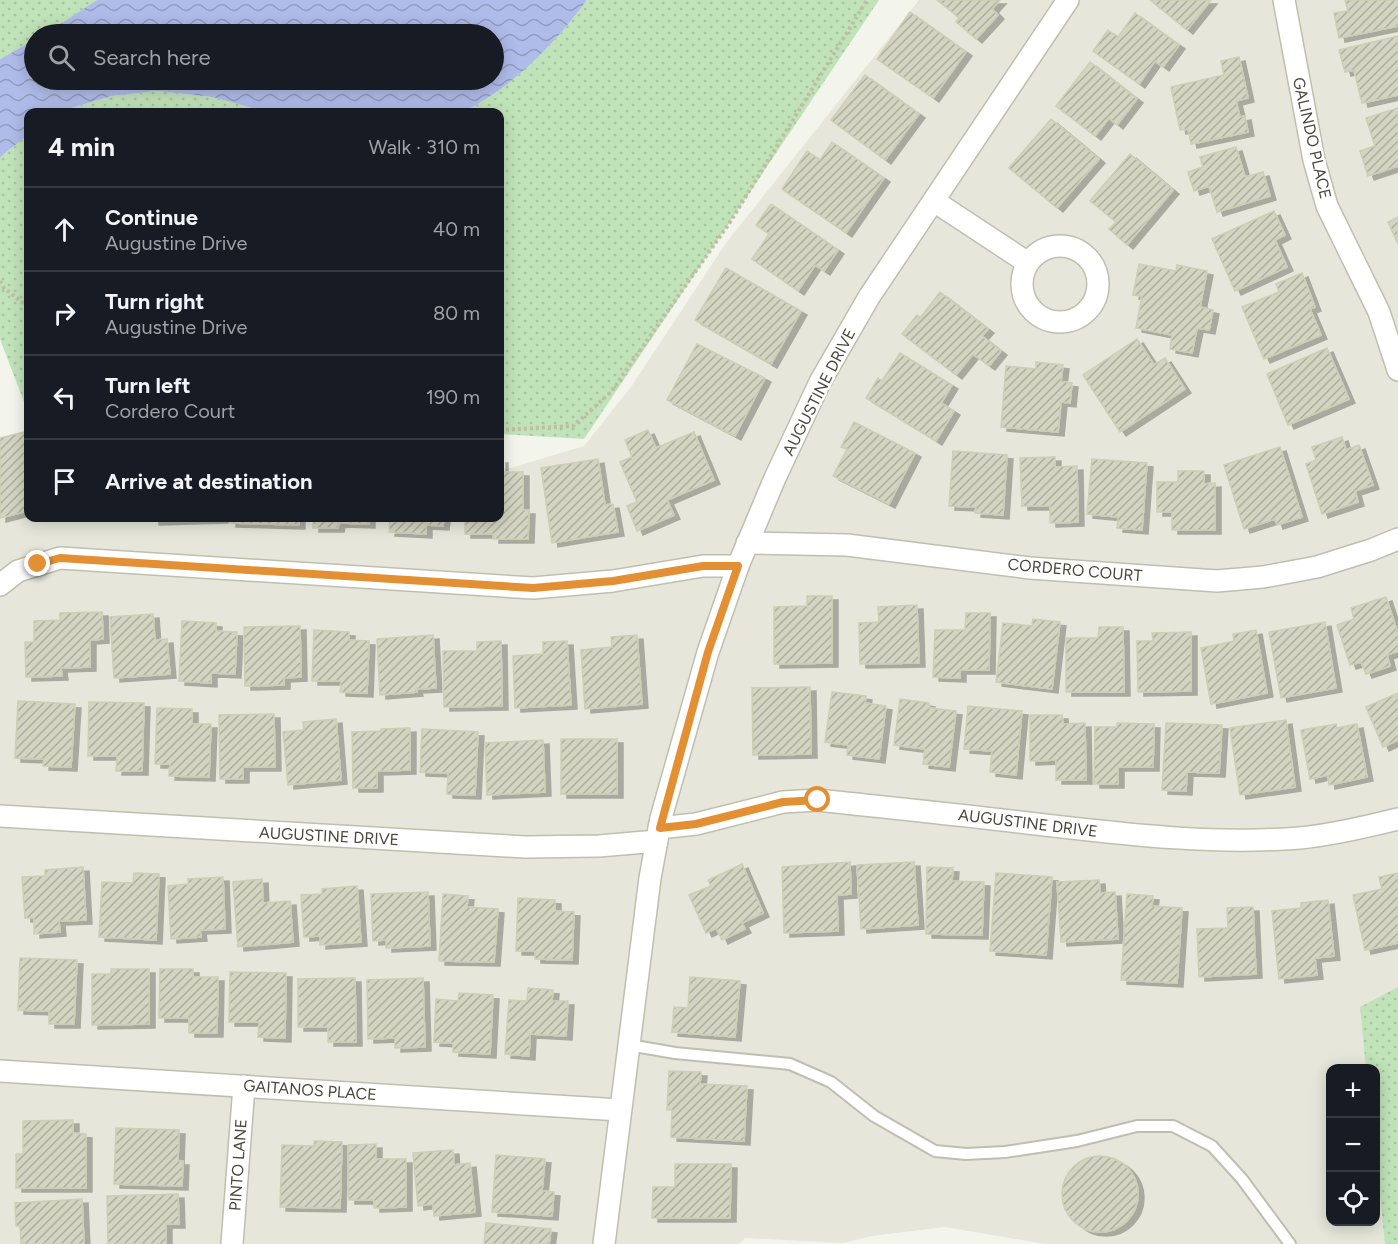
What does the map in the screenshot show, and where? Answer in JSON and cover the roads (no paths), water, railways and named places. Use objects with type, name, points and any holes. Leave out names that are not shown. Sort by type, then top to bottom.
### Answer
[{"type":"street","name":"AUGUSTINE DRIVE","points":[[604,1244],[628,1045],[658,835],[708,652],[738,566],[820,382],[869,297],[1068,0]]},
{"type":"street","name":"GALINDO PLACE","points":[[1284,0],[1314,160],[1327,206],[1379,312],[1398,370]]},
{"type":"street","points":[[934,201],[1028,263]]},
{"type":"street","name":"CORDERO COURT","points":[[747,543],[847,545],[1030,568],[1217,581],[1263,577],[1317,567],[1398,539]]},
{"type":"street","points":[[0,585],[18,571],[60,558],[533,588],[613,581],[703,566],[738,566]]},
{"type":"street","name":"AUGUSTINE DRIVE","points":[[0,816],[525,847],[599,846],[658,835],[783,802],[818,800],[1122,834],[1248,841],[1302,838],[1355,830],[1398,819]]},
{"type":"street","name":"GAITANOS PLACE","points":[[0,1071],[620,1110]]},
{"type":"street","name":"PINTO LANE","points":[[232,1244],[244,1086]]},
{"type":"lane","points":[[628,1045],[675,1053],[790,1064],[831,1082],[874,1116],[935,1151],[966,1154],[1005,1152],[1077,1141],[1137,1126],[1173,1126],[1212,1146],[1242,1179],[1290,1244]]},
{"type":"water","points":[[97,0],[587,0],[546,49],[504,86],[504,24],[60,24]]},
{"type":"water","points":[[24,46],[24,90],[499,90],[470,108],[252,108],[212,97],[157,91],[112,96],[71,108],[24,108],[24,138],[0,157],[0,59]]}]
